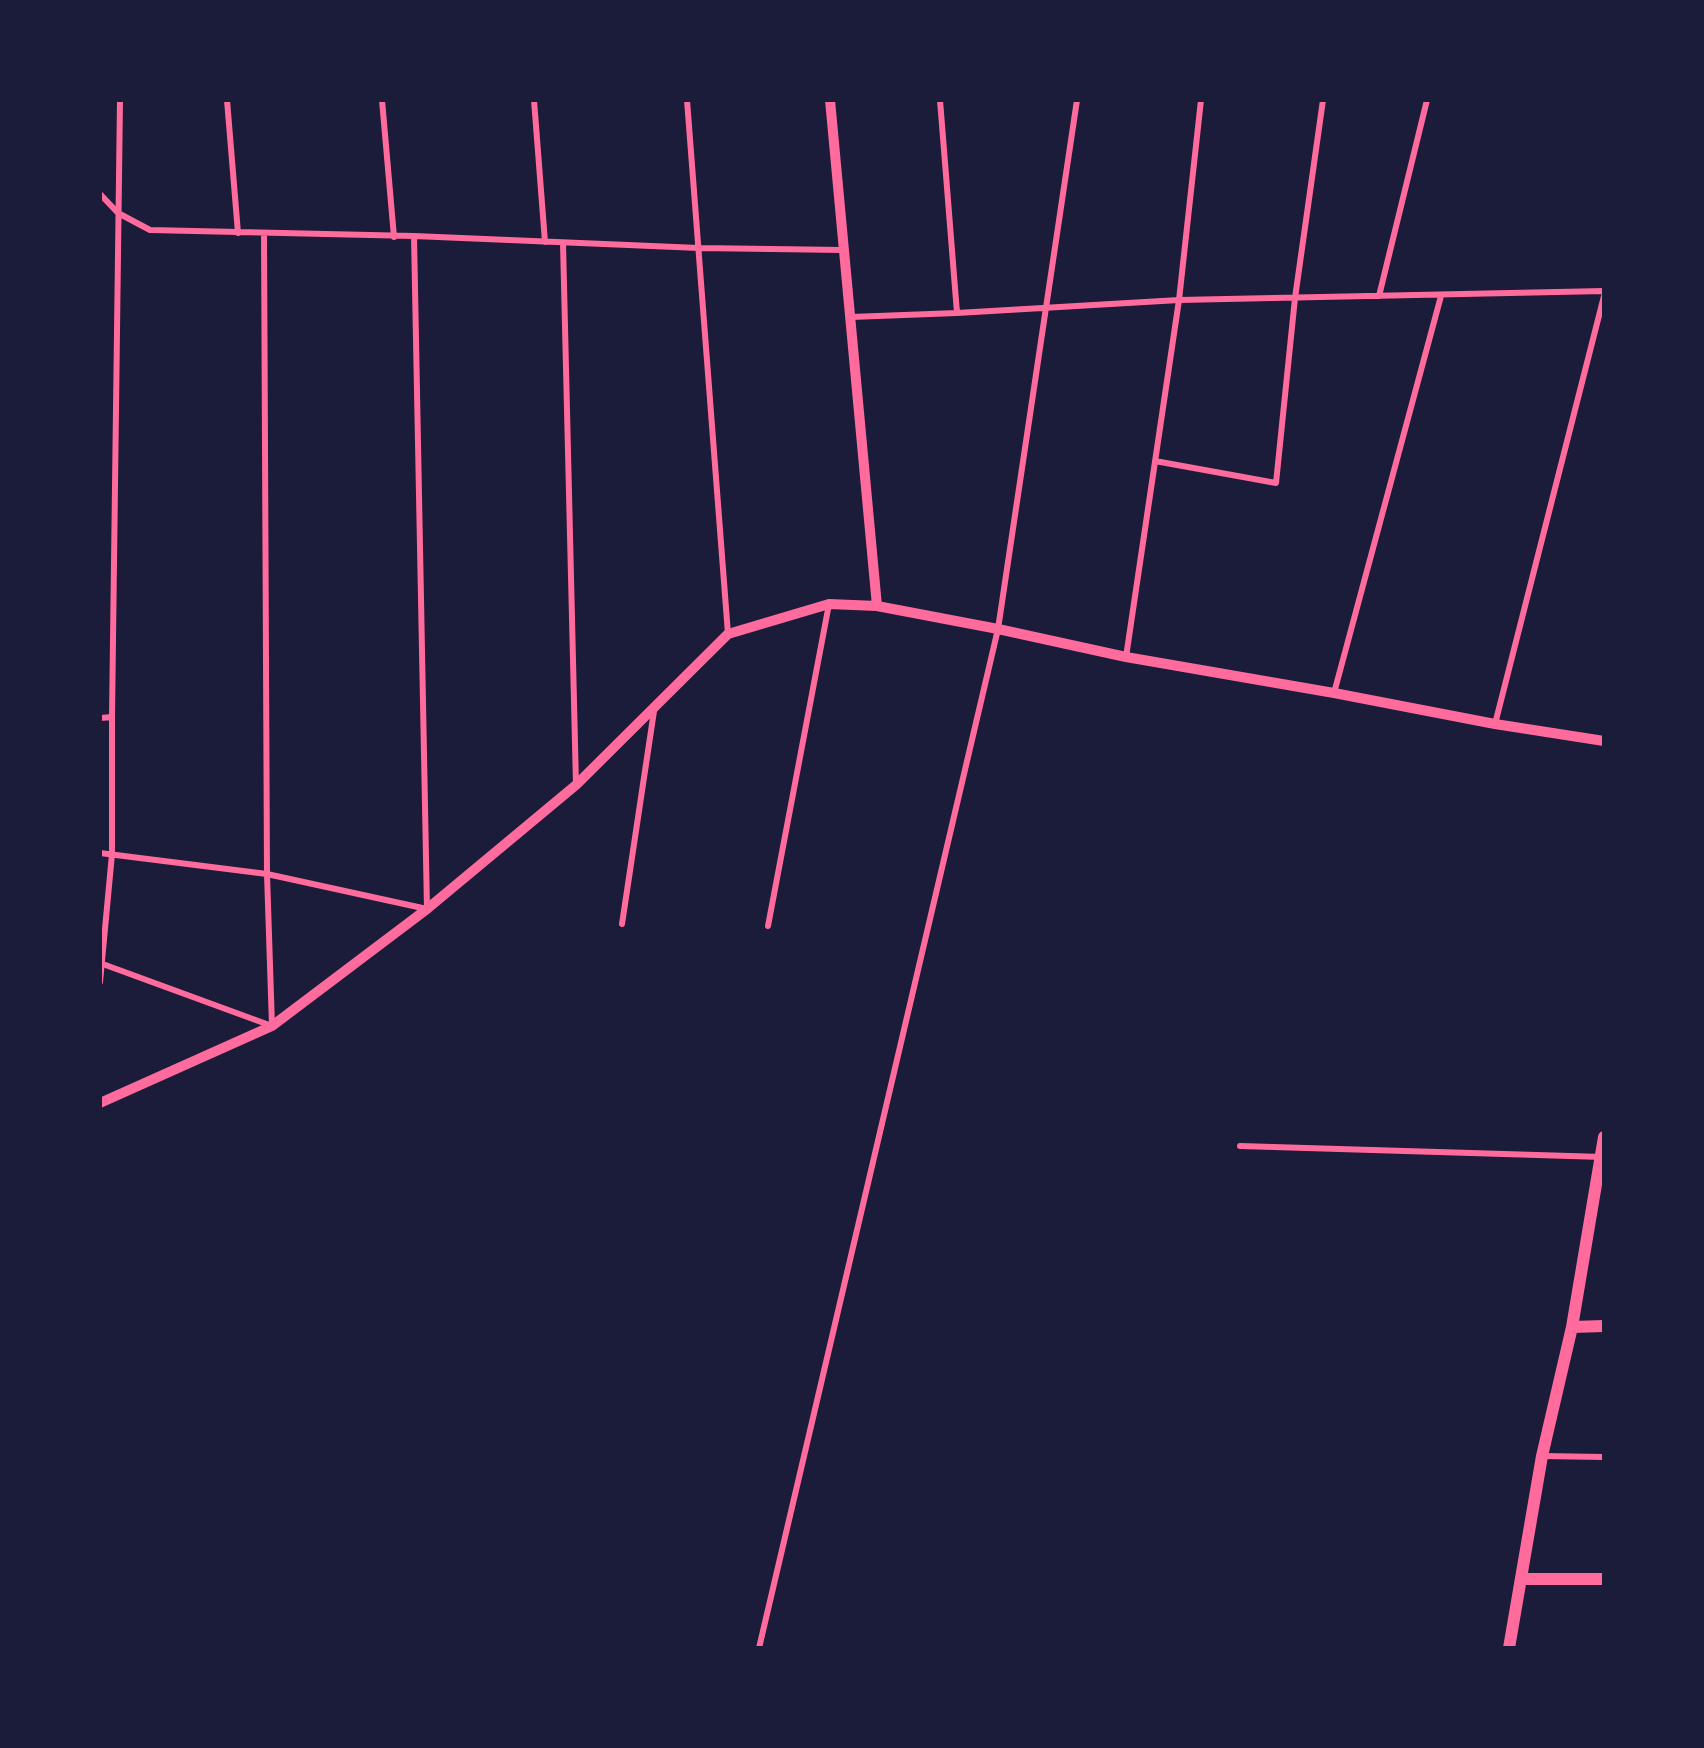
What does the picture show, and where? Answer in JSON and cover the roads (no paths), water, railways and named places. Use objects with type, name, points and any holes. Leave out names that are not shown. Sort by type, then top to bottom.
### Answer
[{"type":"main road","points":[[1509,1647],[1542,1456],[1572,1327],[1604,1137]]},
{"type":"main road","points":[[1572,1327],[1604,1326]]},
{"type":"main road","points":[[1522,1579],[1604,1579]]},
{"type":"street","points":[[100,982],[112,854],[120,100]]},
{"type":"street","points":[[227,100],[238,233]]},
{"type":"street","points":[[382,100],[394,237]]},
{"type":"street","points":[[534,100],[545,242]]},
{"type":"street","points":[[687,100],[728,634]]},
{"type":"street","points":[[830,100],[877,606]]},
{"type":"street","points":[[940,100],[957,313]]},
{"type":"street","points":[[759,1647],[998,628],[1077,100]]},
{"type":"street","points":[[1126,657],[1179,300],[1202,100]]},
{"type":"street","points":[[1155,461],[1276,483],[1295,298],[1323,100]]},
{"type":"street","points":[[1378,296],[1427,100]]},
{"type":"street","points":[[100,194],[118,213],[150,230],[414,236],[699,248],[843,250]]},
{"type":"street","points":[[264,233],[267,874],[272,1026]]},
{"type":"street","points":[[414,236],[427,909]]},
{"type":"street","points":[[563,243],[576,785]]},
{"type":"street","points":[[851,317],[1179,300],[1604,291]]},
{"type":"street","points":[[1334,693],[1441,296]]},
{"type":"street","points":[[1495,724],[1604,296]]},
{"type":"street","points":[[768,926],[829,604]]},
{"type":"street","points":[[100,1103],[272,1026],[427,909],[576,785],[728,634],[829,604],[877,606],[998,628],[1126,657],[1495,724],[1604,741]]},
{"type":"street","points":[[622,924],[654,707]]},
{"type":"street","points":[[100,718],[112,717]]},
{"type":"street","points":[[100,853],[267,874],[427,909]]},
{"type":"street","points":[[102,963],[272,1026]]},
{"type":"street","points":[[1240,1146],[1602,1157]]},
{"type":"street","points":[[1542,1456],[1604,1457]]}]
